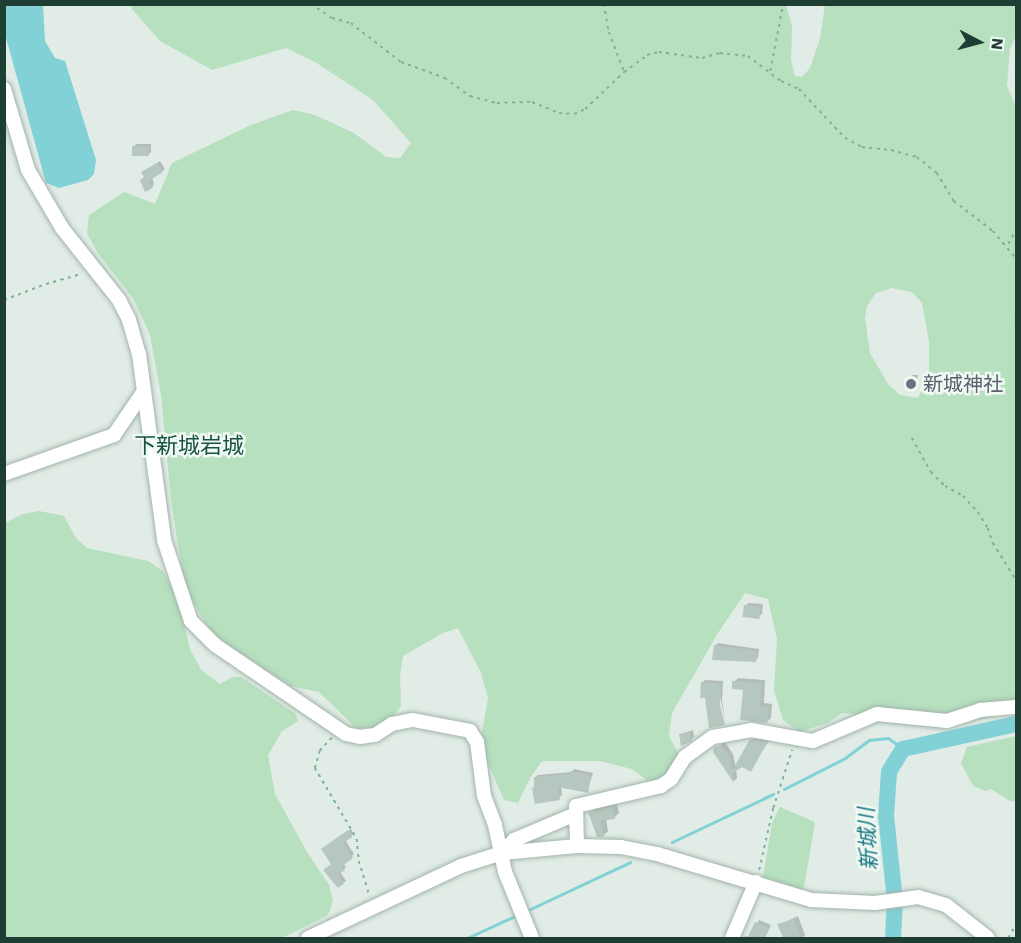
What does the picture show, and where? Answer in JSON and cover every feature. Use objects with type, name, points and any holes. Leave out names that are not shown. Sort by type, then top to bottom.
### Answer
[{"type":"street","points":[[4,89],[28,170],[62,228],[119,300],[129,320],[139,354],[164,540],[191,621],[215,645],[339,730],[360,737],[375,735],[393,724],[413,720],[470,731],[477,742],[484,796],[515,901],[532,939]]},
{"type":"street","points":[[4,474],[114,435],[144,390]]},
{"type":"street","points":[[577,846],[576,806],[661,786],[671,779],[685,757],[713,737],[751,730],[813,741],[877,714],[947,721],[980,710],[1017,707]]},
{"type":"street","points":[[502,853],[514,840],[576,814]]},
{"type":"street","points":[[308,939],[461,866],[502,853],[577,846],[621,848],[657,854],[811,900],[874,903],[918,897],[946,905],[988,939]]},
{"type":"street","points":[[732,939],[756,882]]},
{"type":"path","points":[[311,4],[332,18],[351,23],[400,62],[445,78],[470,96],[482,100],[532,102],[559,113],[574,114],[585,109],[624,72],[647,55],[659,52],[702,58],[720,53],[748,56],[769,73],[799,89],[845,138],[862,147],[891,150],[917,157],[937,173],[954,201],[1007,245],[1017,258]]},
{"type":"path","points":[[604,4],[609,32],[624,72]]},
{"type":"path","points":[[769,73],[783,4]]},
{"type":"path","points":[[1007,245],[1017,230]]},
{"type":"path","points":[[4,300],[46,284],[94,270]]},
{"type":"path","points":[[1017,316],[1017,330]]},
{"type":"path","points":[[912,438],[931,472],[945,486],[963,496],[978,512],[988,528],[993,543],[1017,580]]},
{"type":"path","points":[[339,730],[320,751],[315,768],[357,839],[366,890],[375,907]]},
{"type":"path","points":[[756,882],[773,808],[792,755],[794,737]]},
{"type":"path","points":[[1008,939],[1017,924]]},
{"type":"green space","points":[[131,5],[786,5],[792,26],[791,60],[795,76],[802,77],[810,68],[820,39],[825,5],[1016,5],[1016,36],[1010,49],[1007,85],[1016,108],[1016,712],[939,728],[869,721],[855,714],[842,713],[828,723],[800,732],[783,720],[774,690],[777,639],[768,599],[745,593],[718,633],[672,713],[669,736],[679,755],[676,764],[659,780],[649,782],[632,769],[599,761],[542,761],[530,778],[518,803],[504,800],[480,745],[488,698],[481,673],[458,628],[443,633],[403,656],[400,676],[401,706],[391,719],[375,728],[356,728],[319,692],[290,686],[213,635],[185,589],[171,500],[161,395],[150,335],[133,298],[99,255],[87,234],[89,215],[124,192],[155,204],[172,163],[251,125],[293,110],[315,115],[354,133],[386,157],[400,158],[411,143],[373,100],[315,62],[286,48],[212,70],[160,41]],"holes":[[[892,288],[912,292],[922,303],[929,342],[929,374],[918,398],[900,395],[888,384],[870,353],[865,318],[867,306],[876,293]]]},
{"type":"green space","points":[[39,511],[64,516],[76,538],[87,548],[148,561],[163,571],[179,601],[190,649],[201,670],[220,684],[233,677],[241,677],[296,714],[298,721],[282,731],[268,755],[275,794],[307,852],[329,885],[333,901],[328,915],[282,938],[5,938],[5,523],[23,514]]},
{"type":"green space","points":[[1016,736],[1016,802],[1010,801],[991,789],[986,791],[973,786],[961,763],[967,747]]},
{"type":"green space","points":[[780,807],[815,822],[804,887],[801,889],[763,877],[772,823]]},
{"type":"water","points":[[4,5],[43,5],[45,41],[55,58],[65,61],[96,160],[94,174],[88,180],[59,188],[46,183],[5,34]]},
{"type":"building","points":[[132,146],[149,146],[149,156],[132,156]]},
{"type":"building","points":[[157,163],[163,172],[149,181],[153,188],[145,192],[140,180],[144,177],[141,172]]},
{"type":"building","points":[[744,605],[761,607],[759,619],[743,617]]},
{"type":"building","points":[[714,645],[757,651],[756,662],[712,660]]},
{"type":"building","points":[[732,681],[762,683],[760,706],[769,707],[767,723],[740,720],[743,690],[732,689]]},
{"type":"building","points":[[701,682],[721,684],[720,705],[725,725],[709,728],[705,698],[700,698]]},
{"type":"building","points":[[690,732],[692,741],[681,746],[679,734]]},
{"type":"building","points":[[750,739],[767,742],[751,772],[742,767],[733,773],[734,783],[713,752],[714,747],[721,745],[730,758],[732,771]]},
{"type":"building","points":[[570,771],[591,775],[588,793],[558,787],[560,800],[535,804],[532,788],[534,777],[570,774]]},
{"type":"building","points":[[613,807],[615,819],[601,821],[604,837],[597,837],[588,812]]},
{"type":"building","points":[[348,830],[352,837],[343,843],[353,858],[342,866],[345,870],[338,875],[344,884],[338,888],[323,870],[331,864],[321,849]]},
{"type":"building","points":[[794,919],[801,939],[784,939],[777,924]]},
{"type":"building","points":[[755,922],[769,928],[764,939],[747,939]]},
{"type":"waterway","name":"新城川","points":[[893,938],[895,901],[886,816],[889,772],[893,765],[903,749],[1016,724]]},
{"type":"waterway","points":[[784,789],[845,758],[869,740],[888,738],[903,749]]},
{"type":"waterway","points":[[672,842],[773,794]]},
{"type":"waterway","points":[[526,911],[630,862]]},
{"type":"waterway","points":[[467,938],[517,915]]},
{"type":"place","name":"新城神社","points":[[911,384]]},
{"type":"district","name":"下新城岩城","points":[[189,446]]}]
